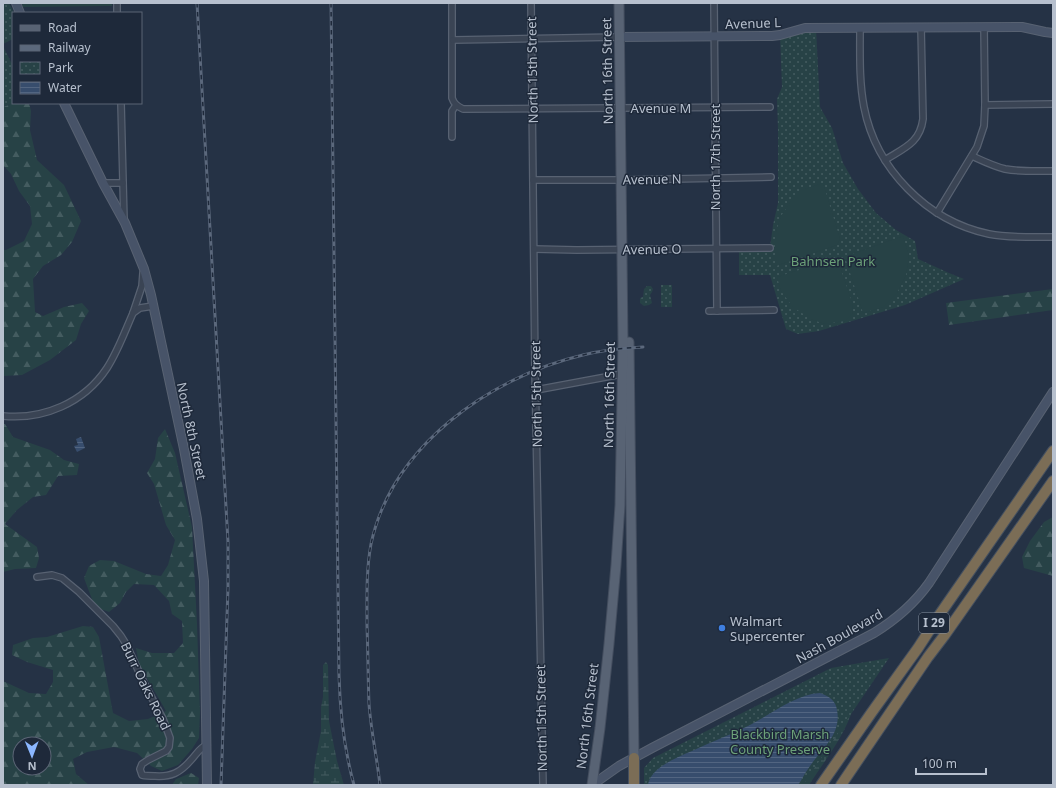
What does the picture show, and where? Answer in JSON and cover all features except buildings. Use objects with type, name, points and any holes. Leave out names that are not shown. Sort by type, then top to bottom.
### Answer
[{"type":"highway","name":"I 29","points":[[821,785],[918,648],[1053,451]]},
{"type":"highway","name":"I 29","points":[[841,785],[878,733],[928,657],[1053,481]]},
{"type":"highway","points":[[634,758],[634,785]]},
{"type":"main road","name":"North 16th Street","points":[[619,3],[622,37],[634,758]]},
{"type":"main road","name":"North 16th Street","points":[[622,37],[625,3]]},
{"type":"main road","name":"North 16th Street","points":[[592,785],[600,728],[617,552],[620,505],[625,250]]},
{"type":"street","points":[[452,3],[452,98],[456,105],[452,111],[452,137]]},
{"type":"street","name":"North 15th Street","points":[[531,3],[543,785]]},
{"type":"street","name":"North 17th Street","points":[[714,3],[717,311]]},
{"type":"street","points":[[885,160],[914,141],[920,131],[924,119],[921,27]]},
{"type":"street","points":[[937,213],[972,156],[981,136],[985,118],[984,27]]},
{"type":"street","name":"Avenue L","points":[[453,40],[772,36],[787,34],[804,28],[1022,27],[1053,33]]},
{"type":"street","points":[[860,28],[861,81],[867,121],[874,140],[885,160],[904,186],[937,213],[955,223],[978,231],[989,234],[1020,237],[1053,237]]},
{"type":"street","name":"North 8th Street","points":[[64,104],[124,223],[144,269],[184,449],[199,531],[204,581],[207,785]]},
{"type":"street","points":[[121,104],[124,223]]},
{"type":"street","points":[[985,105],[1053,104]]},
{"type":"street","name":"Avenue M","points":[[456,105],[463,109],[770,107]]},
{"type":"street","points":[[972,156],[983,162],[1004,169],[1021,171],[1053,171]]},
{"type":"street","name":"Avenue N","points":[[533,180],[624,180],[771,176]]},
{"type":"street","points":[[104,183],[123,183]]},
{"type":"street","name":"Avenue O","points":[[534,249],[625,250],[770,248]]},
{"type":"street","points":[[3,416],[24,417],[51,412],[87,392],[101,377],[110,363],[133,312],[142,286],[144,269]]},
{"type":"street","points":[[133,312],[140,308],[153,306]]},
{"type":"street","points":[[709,311],[774,310]]},
{"type":"street","points":[[536,390],[622,374]]},
{"type":"street","name":"Nash Boulevard","points":[[592,785],[619,766],[691,727],[874,634],[904,612],[929,583],[1053,392]]},
{"type":"street","name":"Burr Oaks Road","points":[[37,576],[52,574],[62,578],[79,592],[113,626],[126,644],[146,687],[164,719],[170,738],[169,747],[166,751],[142,764],[140,768],[142,775],[162,777],[177,773],[202,747],[207,745]]},
{"type":"green space","points":[[3,3],[9,3],[14,12],[12,12],[12,40],[3,44]]},
{"type":"green space","points":[[21,3],[112,3],[112,6],[23,7]]},
{"type":"green space","name":"Bahnsen Park","points":[[816,28],[820,107],[832,128],[843,163],[858,189],[876,213],[896,230],[915,241],[918,259],[964,279],[905,305],[819,331],[798,334],[786,329],[770,275],[739,275],[739,248],[770,248],[778,203],[777,99],[782,87],[780,35]]},
{"type":"green space","points":[[3,46],[12,64],[12,103],[3,107]]},
{"type":"green space","points":[[12,103],[29,104],[31,111],[30,130],[37,160],[64,185],[81,221],[72,242],[61,255],[43,266],[33,279],[35,312],[43,316],[64,307],[82,303],[89,311],[81,324],[76,340],[50,360],[22,375],[3,376],[3,250],[24,241],[32,224],[30,206],[19,191],[11,174],[3,165],[3,107]]},
{"type":"green space","points":[[823,183],[840,239],[837,245],[776,266],[776,232],[781,216],[790,203],[805,189]]},
{"type":"green space","points":[[903,236],[909,256],[906,275],[897,293],[883,307],[863,313],[846,260],[849,255]]},
{"type":"green space","points":[[834,259],[838,261],[853,305],[852,314],[845,321],[824,324],[811,319],[793,307],[781,291],[777,277]]},
{"type":"green space","points":[[661,285],[672,285],[672,307],[661,307]]},
{"type":"green space","points":[[647,286],[651,286],[653,289],[650,295],[652,303],[644,306],[640,303],[640,298],[643,297],[644,289]]},
{"type":"green space","points":[[1053,289],[1053,310],[949,325],[946,303]]},
{"type":"green space","points":[[3,424],[5,424],[13,437],[50,450],[64,460],[79,464],[77,475],[58,476],[46,495],[33,497],[17,510],[5,524],[37,547],[39,558],[36,568],[15,569],[3,572]]},
{"type":"green space","points":[[165,429],[175,453],[192,527],[200,712],[199,738],[192,749],[178,765],[162,771],[151,766],[137,753],[114,747],[87,752],[73,759],[76,774],[89,785],[3,785],[3,681],[29,693],[46,694],[53,682],[53,670],[27,662],[12,655],[13,645],[33,638],[47,637],[83,626],[93,627],[99,637],[113,713],[129,721],[148,719],[166,711],[139,664],[136,648],[152,653],[174,653],[183,643],[182,621],[172,614],[169,601],[154,585],[134,584],[126,592],[120,603],[109,612],[95,607],[84,578],[89,566],[100,560],[114,561],[146,574],[161,576],[168,565],[175,540],[166,525],[154,484],[147,473],[155,459],[158,438]]},
{"type":"green space","points":[[1053,517],[1053,576],[1024,568],[1022,557],[1030,541],[1044,522]]},
{"type":"green space","name":"Blackbird Marsh County Preserve","points":[[889,658],[803,785],[644,785],[644,768],[653,758],[831,668]]},
{"type":"green space","points":[[326,662],[328,665],[329,721],[337,761],[344,785],[313,785],[315,762],[321,731],[323,665]]},
{"type":"green space","points":[[853,708],[840,738],[809,785],[798,785]]},
{"type":"green space","points":[[191,773],[199,778],[198,785],[172,785],[176,779]]},
{"type":"water","points":[[81,437],[85,448],[77,452],[74,446],[78,445],[76,439]]},
{"type":"water","name":"Blackbird Marsh County Preserve","points":[[820,693],[834,701],[838,719],[829,742],[813,762],[798,785],[648,785],[655,772],[673,760],[748,726],[792,701],[811,694]]},
{"type":"railway","points":[[197,3],[228,542],[228,588],[221,785]]},
{"type":"railway","points":[[331,3],[339,675],[343,731],[354,785]]},
{"type":"railway","points":[[380,785],[369,704],[367,626],[369,554],[382,509],[400,476],[423,447],[450,421],[481,399],[514,380],[548,365],[583,355],[643,347]]},
{"type":"place","name":"Walmart Supercenter","points":[[722,628]]}]
